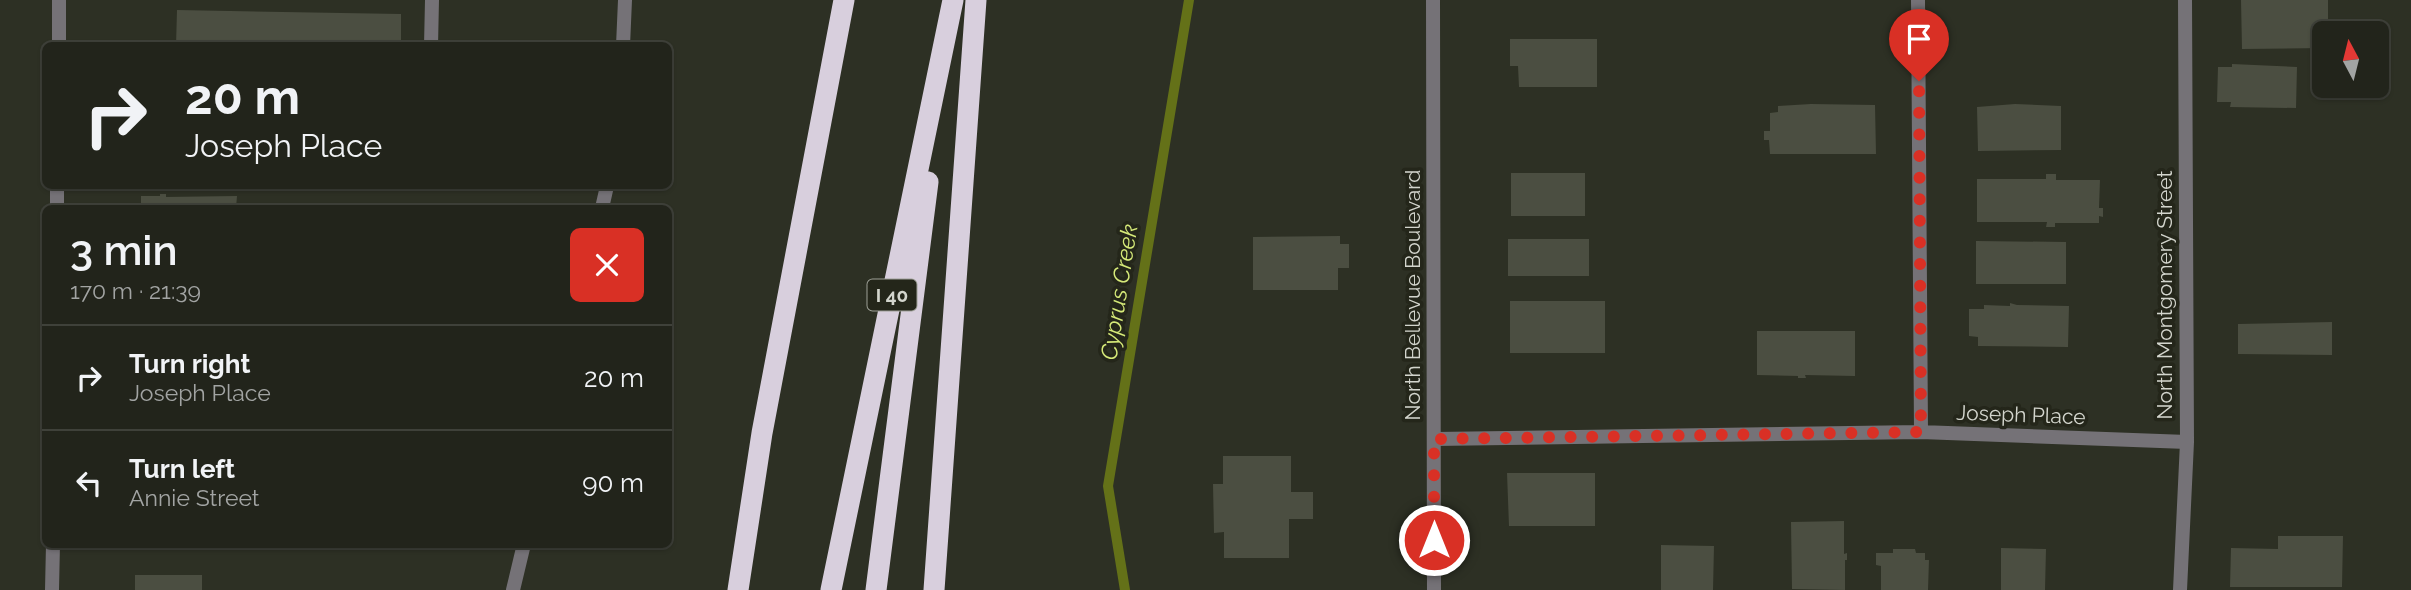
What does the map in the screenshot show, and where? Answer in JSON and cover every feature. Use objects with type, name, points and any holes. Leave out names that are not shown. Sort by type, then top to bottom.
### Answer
[{"type":"highway","points":[[738,590],[762,433],[844,0]]},
{"type":"highway","points":[[876,590],[918,255],[954,0]]},
{"type":"highway","name":"I 40","points":[[831,590],[954,0]]},
{"type":"highway","points":[[934,590],[976,0]]},
{"type":"street","points":[[59,0],[59,42]]},
{"type":"street","points":[[431,42],[432,0]]},
{"type":"street","points":[[624,42],[625,0]]},
{"type":"street","name":"North Bellevue Boulevard","points":[[1433,0],[1434,590]]},
{"type":"street","points":[[1918,0],[1921,432]]},
{"type":"street","name":"North Montgomery Street","points":[[2180,590],[2187,442],[2185,0]]},
{"type":"street","name":"Joseph Place","points":[[1434,439],[1921,432],[2187,442]]},
{"type":"street","points":[[52,590],[53,548]]},
{"type":"street","points":[[513,590],[523,548]]},
{"type":"building","points":[[2241,0],[2328,0],[2328,21],[2312,21],[2312,48],[2242,49]]},
{"type":"building","points":[[177,10],[401,14],[401,42],[176,42]]},
{"type":"building","points":[[1510,39],[1597,39],[1597,87],[1519,87],[1518,66],[1510,66]]},
{"type":"building","points":[[2232,64],[2297,67],[2296,108],[2230,107],[2231,102],[2217,102],[2218,67],[2232,67]]},
{"type":"building","points":[[2015,104],[2061,106],[2061,150],[1978,151],[1977,107]]},
{"type":"building","points":[[1875,105],[1876,154],[1770,154],[1769,140],[1764,140],[1764,131],[1770,131],[1770,113],[1778,112],[1778,106]]},
{"type":"building","points":[[1511,173],[1585,173],[1585,216],[1511,216]]},
{"type":"building","points":[[2046,174],[2056,174],[2056,180],[2100,180],[2099,208],[2103,208],[2103,217],[2099,216],[2099,223],[2055,223],[2055,227],[2046,227],[2047,222],[1977,222],[1977,179],[2046,179]]},
{"type":"building","points":[[141,196],[237,196],[236,205],[141,205]]},
{"type":"building","points":[[1340,236],[1340,244],[1349,244],[1349,268],[1338,268],[1338,290],[1253,290],[1253,237]]},
{"type":"building","points":[[1508,239],[1589,239],[1589,276],[1508,276]]},
{"type":"building","points":[[1976,241],[2066,242],[2066,284],[1976,284]]},
{"type":"building","points":[[1510,301],[1605,301],[1605,353],[1510,353]]},
{"type":"building","points":[[2010,303],[2069,306],[2068,347],[1978,346],[1978,337],[1969,336],[1969,309],[1984,309],[1984,305],[2010,306]]},
{"type":"building","points":[[2332,322],[2332,355],[2238,354],[2238,324]]},
{"type":"building","points":[[1757,331],[1855,331],[1855,376],[1805,375],[1806,378],[1798,378],[1757,375]]},
{"type":"building","points":[[1223,456],[1291,456],[1291,492],[1313,492],[1313,519],[1289,519],[1289,558],[1224,558],[1224,532],[1214,533],[1213,484],[1223,484]]},
{"type":"building","points":[[1507,473],[1595,473],[1595,526],[1509,526]]},
{"type":"building","points":[[1844,521],[1844,554],[1847,553],[1845,590],[1792,589],[1791,522]]},
{"type":"building","points":[[2278,536],[2343,536],[2342,587],[2230,587],[2231,548],[2278,549]]},
{"type":"building","points":[[1661,545],[1714,546],[1713,590],[1661,590]]},
{"type":"building","points":[[2001,548],[2046,549],[2045,590],[2001,590]]},
{"type":"building","points":[[1893,549],[1915,549],[1916,553],[1925,553],[1925,560],[1929,560],[1928,590],[1881,590],[1881,566],[1876,565],[1876,553],[1893,553]]},
{"type":"building","points":[[135,575],[202,575],[202,590],[135,590]]},
{"type":"waterway","name":"Cyprus Creek","points":[[1125,590],[1108,486],[1189,0]]},
{"type":"route","points":[[1434,540],[1434,439],[1921,432],[1919,81]]}]
